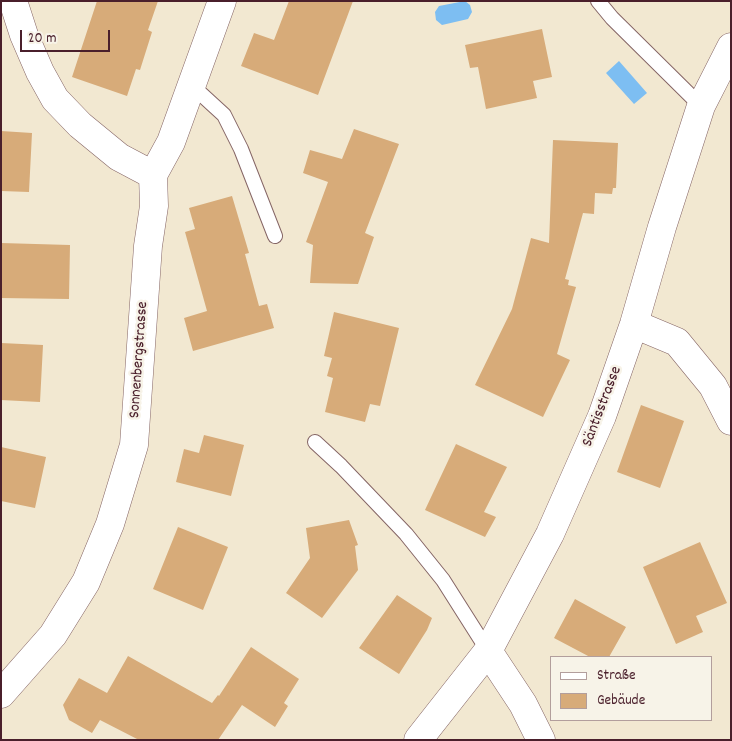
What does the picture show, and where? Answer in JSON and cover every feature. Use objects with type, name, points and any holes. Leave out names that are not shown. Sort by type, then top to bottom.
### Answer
[{"type":"street","points":[[13,1],[24,35],[40,72],[55,99],[80,125],[119,157],[153,175],[171,142],[222,1]]},
{"type":"street","name":"Säntisstrasse","points":[[418,740],[488,651],[550,534],[602,416],[634,324],[662,227],[701,106],[731,47]]},
{"type":"street","name":"Sonnenbergstrasse","points":[[1,694],[53,635],[86,582],[110,524],[134,446],[148,246],[154,206],[153,175]]},
{"type":"street","points":[[634,324],[677,342],[713,386],[731,421]]},
{"type":"street","points":[[488,651],[524,704],[541,740]]},
{"type":"lane","points":[[598,1],[612,18],[701,106]]},
{"type":"lane","points":[[190,88],[200,92],[224,115],[241,149],[275,236]]},
{"type":"lane","points":[[315,442],[341,466],[406,534],[443,580],[488,651]]},
{"type":"water","points":[[465,1],[470,5],[472,12],[468,19],[442,25],[436,20],[435,12],[439,6]]},
{"type":"water","points":[[619,61],[647,93],[634,104],[606,73]]},
{"type":"building","points":[[97,1],[158,1],[148,30],[152,32],[140,70],[136,69],[127,96],[72,77]]},
{"type":"building","points":[[289,1],[353,1],[318,95],[241,66],[254,33],[274,40]]},
{"type":"building","points":[[542,29],[552,77],[533,81],[537,98],[486,109],[478,67],[470,68],[465,45]]},
{"type":"building","points":[[354,129],[399,144],[365,233],[374,237],[358,284],[310,283],[313,245],[306,242],[328,182],[303,173],[310,150],[342,159]]},
{"type":"building","points":[[1,131],[32,133],[29,192],[1,191]]},
{"type":"building","points":[[553,140],[618,143],[616,188],[613,188],[612,194],[595,193],[594,214],[583,213],[565,279],[569,280],[568,285],[576,287],[557,354],[570,360],[543,417],[475,385],[512,309],[531,238],[549,243]]},
{"type":"building","points":[[232,196],[249,253],[245,254],[259,306],[267,304],[274,328],[193,351],[184,318],[207,311],[185,232],[195,229],[189,208]]},
{"type":"building","points":[[1,243],[70,245],[69,299],[1,298]]},
{"type":"building","points":[[334,312],[399,328],[380,406],[370,404],[365,422],[325,412],[333,378],[327,376],[332,358],[324,356]]},
{"type":"building","points":[[1,343],[43,345],[40,402],[1,400]]},
{"type":"building","points":[[641,405],[684,421],[660,488],[617,472]]},
{"type":"building","points":[[204,435],[244,445],[231,496],[176,482],[184,449],[199,453]]},
{"type":"building","points":[[456,444],[507,467],[484,512],[496,517],[485,537],[425,510]]},
{"type":"building","points":[[1,447],[46,457],[35,508],[1,501]]},
{"type":"building","points":[[349,520],[358,545],[355,546],[358,570],[322,618],[286,593],[310,558],[306,528]]},
{"type":"building","points":[[178,527],[228,547],[203,610],[153,589]]},
{"type":"building","points":[[700,542],[727,603],[696,616],[703,632],[676,644],[643,567]]},
{"type":"building","points":[[397,595],[432,618],[427,630],[399,674],[359,648]]},
{"type":"building","points":[[575,599],[626,627],[610,656],[588,656],[554,638]]},
{"type":"building","points":[[251,647],[299,679],[284,703],[288,706],[275,727],[242,705],[218,740],[139,740],[100,720],[92,733],[69,720],[63,705],[79,678],[107,693],[128,656],[212,703],[219,696]]}]
